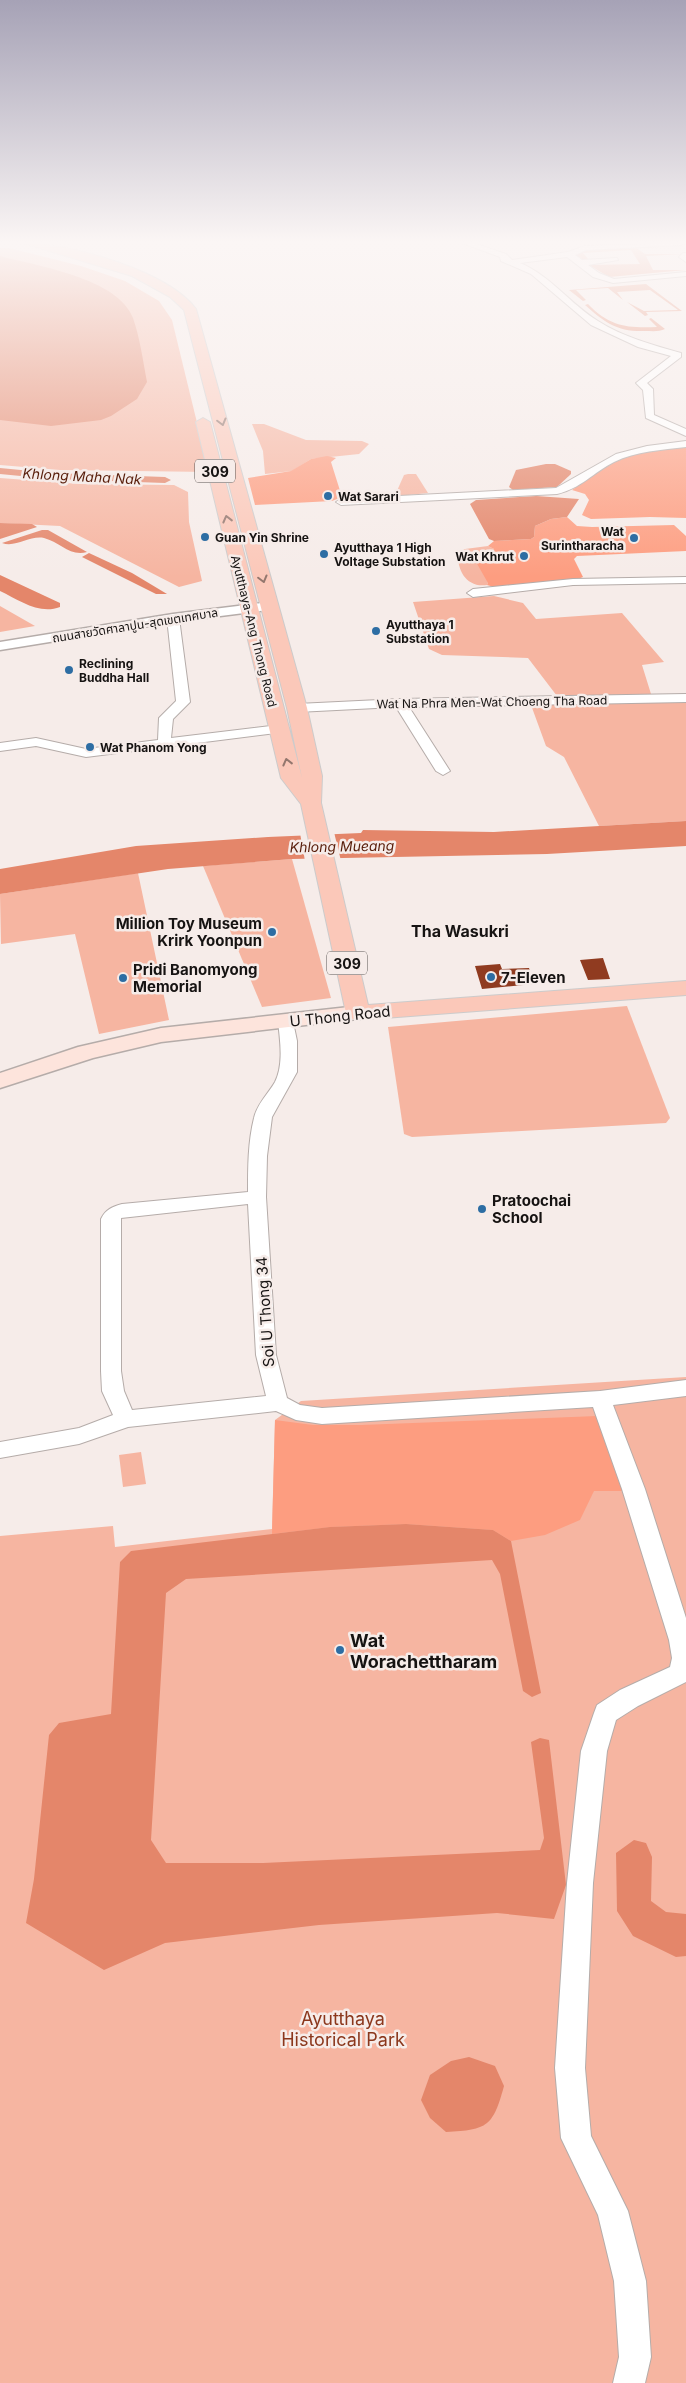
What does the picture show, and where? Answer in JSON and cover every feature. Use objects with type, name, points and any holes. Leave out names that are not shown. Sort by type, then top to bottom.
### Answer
[{"type":"main road","name":"Ayutthaya-Ang Thong Road","points":[[202,354],[298,708],[312,776],[313,813],[324,870],[358,1013]]},
{"type":"main road","name":"Ayutthaya-Ang Thong Road","points":[[199,404],[291,778],[313,813]]},
{"type":"main road","name":"U Thong Road","points":[[0,1081],[86,1052],[161,1035],[358,1013],[686,988]]},
{"type":"street","points":[[682,355],[640,382],[648,389],[649,416],[686,432]]},
{"type":"street","points":[[341,502],[557,491],[567,489],[594,469],[632,451],[686,444]]},
{"type":"street","points":[[473,593],[573,582],[686,580]]},
{"type":"street","name":"ถนนสายวัดศาลาปูน-สุดเขตเทศบาล","points":[[0,646],[173,618],[270,606]]},
{"type":"street","points":[[164,743],[166,718],[183,702],[173,618]]},
{"type":"street","name":"Wat Na Phra Men-Wat Choeng Tha Road","points":[[298,708],[400,703],[686,698]]},
{"type":"street","points":[[400,703],[443,771]]},
{"type":"street","points":[[0,746],[36,742],[86,753],[279,729]]},
{"type":"street","name":"Soi U Thong 34","points":[[278,1403],[266,1355],[257,1197],[258,1156],[263,1117],[288,1072],[289,1041],[286,1021]]},
{"type":"street","points":[[125,1419],[112,1391],[111,1219],[113,1214],[130,1209],[257,1197]]},
{"type":"street","points":[[0,1450],[106,1429],[125,1419],[278,1403],[296,1412],[322,1416],[600,1400],[686,1388]]},
{"type":"street","points":[[600,1400],[621,1448],[639,1502],[681,1640],[684,1658],[680,1673],[629,1698],[606,1713],[594,1751],[580,1883],[570,2068],[576,2138],[613,2211],[630,2281],[635,2357],[630,2383]]},
{"type":"green space","points":[[0,354],[180,354],[209,472],[60,470],[0,465]]},
{"type":"green space","points":[[252,424],[264,424],[306,440],[362,441],[369,444],[359,454],[311,459],[292,471],[265,474],[263,451]]},
{"type":"green space","points":[[416,474],[428,493],[398,496],[396,493],[404,475]]},
{"type":"green space","points":[[0,478],[80,484],[174,485],[188,492],[189,522],[202,581],[179,587],[60,526],[0,523]]},
{"type":"green space","points":[[488,546],[494,549],[492,554],[484,556],[488,583],[487,585],[474,584],[461,572],[458,553],[465,549]]},
{"type":"green space","points":[[494,596],[523,603],[536,619],[622,613],[664,662],[642,665],[651,694],[557,696],[528,658],[442,655],[429,649],[413,602]]},
{"type":"green space","points":[[0,606],[35,626],[0,632]]},
{"type":"green space","points":[[686,701],[686,821],[599,826],[564,757],[546,746],[531,705]]},
{"type":"green space","name":"Million Toy Museum Krirk Yoonpun","points":[[292,859],[331,998],[262,1007],[203,866]]},
{"type":"green space","name":"Pridi Banomyong Memorial","points":[[138,873],[169,1020],[99,1034],[75,934],[1,944],[0,894]]},
{"type":"green space","points":[[627,1006],[670,1118],[666,1123],[412,1137],[404,1134],[388,1027]]},
{"type":"green space","name":"Ayutthaya Historical Park","points":[[686,1377],[686,2383],[0,2383],[0,1536],[113,1526],[115,1547],[272,1529],[275,1420],[301,1401]]},
{"type":"green space","points":[[141,1452],[146,1484],[123,1487],[119,1455]]},
{"type":"shaded area","points":[[686,446],[686,518],[591,519],[582,515],[589,500],[585,494],[572,490],[609,464],[645,450]]},
{"type":"shaded area","points":[[327,456],[336,458],[331,462],[342,497],[332,501],[255,505],[248,478],[291,471],[311,459]]},
{"type":"shaded area","points":[[567,517],[577,526],[674,525],[686,536],[686,551],[577,556],[574,559],[583,577],[578,579],[494,587],[487,585],[488,583],[476,562],[484,556],[492,554],[494,549],[488,546],[494,541],[531,539],[534,537],[535,526],[551,519]]},
{"type":"shaded area","points":[[597,1416],[623,1491],[594,1491],[580,1520],[545,1535],[511,1541],[493,1530],[406,1524],[331,1527],[272,1534],[275,1420],[313,1425],[361,1425]]},
{"type":"water","points":[[0,354],[142,354],[147,382],[137,399],[111,416],[101,420],[51,426],[0,420]]},
{"type":"water","points":[[555,464],[571,471],[571,474],[557,487],[513,490],[509,487],[516,470]]},
{"type":"water","points":[[536,496],[579,499],[567,517],[551,519],[535,526],[534,537],[531,539],[494,541],[489,539],[470,504],[476,500]]},
{"type":"water","points":[[0,523],[32,524],[37,527],[0,539]]},
{"type":"water","points":[[42,530],[48,530],[87,552],[70,551],[44,538],[34,538],[12,544],[2,543]]},
{"type":"water","points":[[89,553],[132,573],[167,594],[156,594],[82,557]]},
{"type":"water","points":[[0,575],[60,603],[60,607],[52,609],[37,608],[0,591]]},
{"type":"water","name":"Khlong Mueang","points":[[686,821],[686,846],[547,854],[292,859],[168,869],[0,894],[0,869],[136,846],[361,833],[363,830],[494,832]]},
{"type":"water","points":[[406,1524],[493,1530],[511,1541],[541,1693],[532,1697],[523,1691],[500,1574],[492,1560],[186,1579],[166,1593],[151,1840],[166,1863],[263,1863],[540,1850],[544,1838],[531,1742],[540,1738],[549,1740],[566,1885],[554,1919],[497,1913],[319,1925],[165,1943],[104,1970],[26,1923],[34,1879],[49,1735],[59,1723],[111,1714],[120,1562],[131,1551],[330,1527]]},
{"type":"water","points":[[634,1840],[646,1843],[652,1857],[651,1901],[666,1912],[686,1914],[686,1956],[676,1957],[633,1936],[617,1911],[616,1853]]},
{"type":"water","points":[[469,2057],[495,2066],[504,2086],[496,2110],[487,2123],[471,2130],[446,2132],[430,2118],[421,2100],[430,2075],[451,2061]]},
{"type":"pier","points":[[334,832],[341,861],[305,861],[300,833]]},
{"type":"building","name":"7-Eleven","points":[[603,958],[610,979],[588,980],[580,960]]},
{"type":"building","points":[[500,964],[502,969],[529,968],[534,984],[482,989],[475,966]]},
{"type":"waterway","name":"Khlong Maha Nak","points":[[0,471],[52,476],[165,480]]},
{"type":"place","name":"Wat Sarari","points":[[328,496]]},
{"type":"place","name":"Guan Yin Shrine","points":[[205,537]]},
{"type":"place","name":"Wat Surintharacha","points":[[634,538]]},
{"type":"place","name":"Ayutthaya 1 High Voltage Substation","points":[[324,554]]},
{"type":"place","name":"Wat Khrut","points":[[524,556]]},
{"type":"place","name":"Ayutthaya 1 Substation","points":[[376,631]]},
{"type":"place","name":"Reclining Buddha Hall","points":[[69,670]]},
{"type":"place","name":"Wat Phanom Yong","points":[[90,747]]},
{"type":"place","name":"Million Toy Museum Krirk Yoonpun","points":[[272,932]]},
{"type":"place","name":"7-Eleven","points":[[491,977]]},
{"type":"place","name":"Pridi Banomyong Memorial","points":[[123,978]]},
{"type":"place","name":"Pratoochai School","points":[[482,1209]]},
{"type":"place","name":"Wat Worachettharam","points":[[340,1650]]},
{"type":"district","name":"Tha Wasukri","points":[[460,931]]}]
